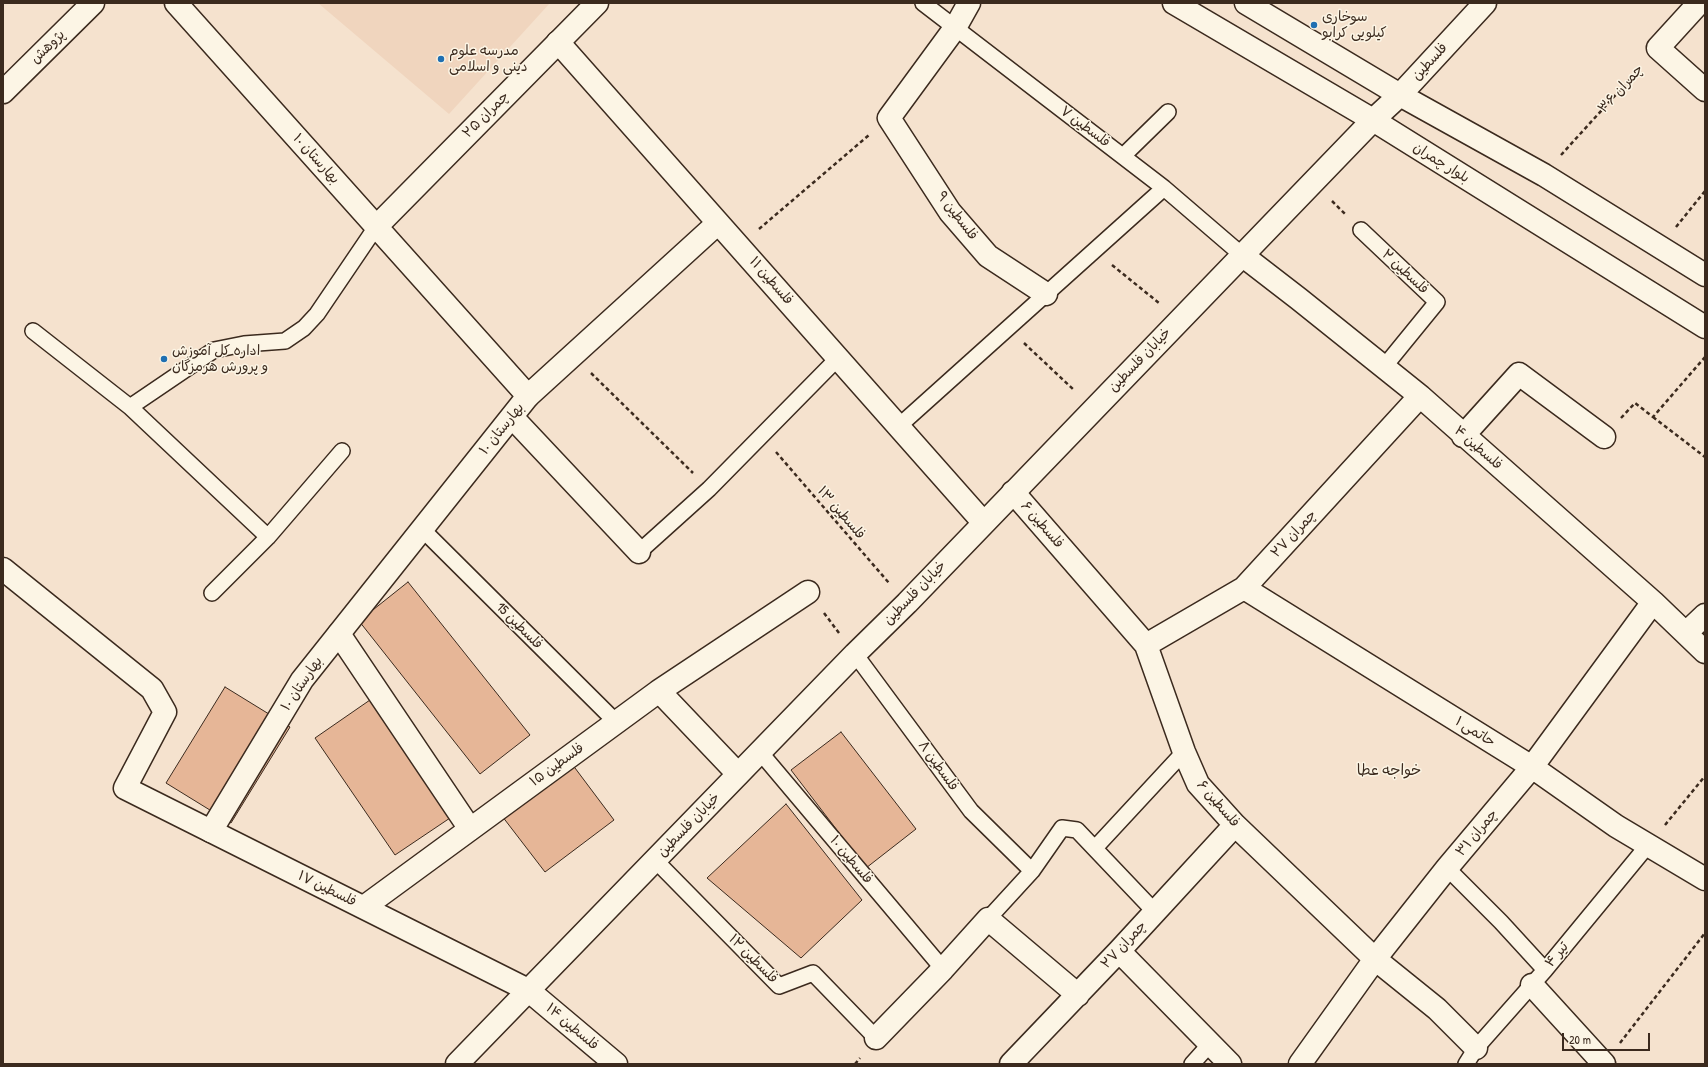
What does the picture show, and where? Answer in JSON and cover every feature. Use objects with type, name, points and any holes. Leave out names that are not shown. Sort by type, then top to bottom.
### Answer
[{"type":"street","name":"پژوهش","points":[[3,92],[93,3]]},
{"type":"street","name":"بهارستان ۱۰","points":[[176,3],[528,396],[302,680],[211,831]]},
{"type":"street","name":"چمران ۲۵","points":[[376,226],[597,3]]},
{"type":"street","points":[[889,118],[955,28],[969,3]]},
{"type":"street","name":"بلوار چمران","points":[[1174,3],[1373,120],[1705,327]]},
{"type":"street","points":[[1246,3],[1400,94],[1544,175],[1705,275]]},
{"type":"street","name":"فلسطین","points":[[1373,120],[1400,94],[1485,3]]},
{"type":"street","points":[[1699,3],[1658,48],[1705,90]]},
{"type":"street","name":"فلسطین ۱۱","points":[[558,42],[983,522]]},
{"type":"street","name":"فلسطین ۹","points":[[889,118],[950,212],[988,256],[1046,294]]},
{"type":"street","name":"خیابان فلسطین","points":[[456,1064],[855,654],[907,603],[983,522],[1373,120]]},
{"type":"street","points":[[528,396],[718,223]]},
{"type":"street","name":"فلسطین ۴","points":[[1242,255],[1420,396],[1463,436],[1654,602],[1705,652]]},
{"type":"street","points":[[1463,436],[1519,374],[1604,437]]},
{"type":"street","name":"چمران ۲۷","points":[[1146,645],[1244,588],[1420,396]]},
{"type":"street","points":[[512,417],[639,552]]},
{"type":"street","name":"فلسطین ۶","points":[[1013,492],[1146,645],[1184,752],[1198,784],[1235,825],[1375,959],[1437,1009],[1471,1056]]},
{"type":"street","name":"فلسطین ۱۷","points":[[3,569],[152,689],[165,712],[125,788],[528,990]]},
{"type":"street","name":"حاتمی ۱","points":[[1244,588],[1532,767],[1616,826],[1705,879]]},
{"type":"street","name":"فلسطین ۱۵","points":[[364,907],[659,691],[808,592]]},
{"type":"street","name":"چمران ۳۱","points":[[1300,1064],[1375,959],[1447,868],[1532,767],[1654,602]]},
{"type":"street","points":[[1686,633],[1705,615]]},
{"type":"street","points":[[338,634],[470,829]]},
{"type":"street","points":[[659,691],[738,774]]},
{"type":"street","name":"چمران ۲۷","points":[[1017,1062],[1235,825]]},
{"type":"street","points":[[876,1038],[943,969],[988,919],[1078,994]]},
{"type":"street","points":[[1119,951],[1230,1064]]},
{"type":"street","points":[[1538,977],[1604,1064]]},
{"type":"street","name":"فلسطین ۱۴","points":[[528,990],[616,1064]]},
{"type":"lane","name":"فلسطین ۷","points":[[923,3],[1164,188],[1242,255]]},
{"type":"lane","points":[[1123,156],[1168,112]]},
{"type":"lane","points":[[899,426],[1164,188]]},
{"type":"lane","points":[[130,407],[214,350],[244,344],[285,341],[304,328],[317,314],[376,226]]},
{"type":"lane","name":"فلسطین ۲","points":[[1361,230],[1437,302],[1384,367]]},
{"type":"lane","points":[[33,331],[130,407],[268,537]]},
{"type":"lane","points":[[639,552],[709,489],[838,358]]},
{"type":"lane","points":[[212,593],[268,537],[342,451]]},
{"type":"lane","name":"فلسطین 15","points":[[422,529],[616,722]]},
{"type":"lane","name":"فلسطین ۸","points":[[855,654],[971,811],[1032,871]]},
{"type":"lane","name":"فلسطین ۱۰","points":[[760,752],[943,969]]},
{"type":"lane","points":[[1094,848],[1184,752]]},
{"type":"lane","points":[[988,919],[1032,871],[1062,828],[1077,830],[1155,912]]},
{"type":"lane","name":"تیر ۴","points":[[1471,1056],[1648,845]]},
{"type":"lane","name":"فلسطین ۱۲","points":[[655,860],[779,986],[813,973],[876,1038]]},
{"type":"lane","points":[[1447,868],[1501,922],[1538,977]]},
{"type":"lane","points":[[1192,1064],[1210,1044]]},
{"type":"path","name":"چمران ۳۶","points":[[1544,175],[1658,48]]},
{"type":"path","points":[[740,246],[889,118]]},
{"type":"path","points":[[1313,182],[1361,230]]},
{"type":"path","points":[[1660,248],[1705,191]]},
{"type":"path","points":[[1094,251],[1179,320]]},
{"type":"path","points":[[1008,328],[1093,408]]},
{"type":"path","points":[[573,355],[709,489]]},
{"type":"path","points":[[1653,417],[1705,357]]},
{"type":"path","points":[[1604,437],[1636,403],[1705,457]]},
{"type":"path","name":"فلسطین ۱۳","points":[[761,435],[907,603]]},
{"type":"path","points":[[808,592],[855,654]]},
{"type":"path","points":[[1648,845],[1705,776]]},
{"type":"path","points":[[1604,1064],[1705,932]]},
{"type":"path","points":[[858,1061],[861,1064]]},
{"type":"shaded area","name":"مدرسه علوم دینی و اسلامی","points":[[318,3],[550,3],[449,114]]},
{"type":"building","points":[[408,582],[530,735],[480,774],[359,621]]},
{"type":"building","points":[[225,687],[290,727],[231,823],[166,783]]},
{"type":"building","points":[[370,700],[450,818],[395,855],[315,738]]},
{"type":"building","points":[[841,732],[916,829],[866,868],[791,770]]},
{"type":"building","points":[[572,764],[614,820],[545,872],[502,816]]},
{"type":"building","points":[[786,804],[862,900],[801,958],[707,878]]},
{"type":"place","name":"سوخاری کیلویی کرابو","points":[[1314,25]]},
{"type":"place","name":"مدرسه علوم دینی و اسلامی","points":[[441,59]]},
{"type":"place","name":"اداره کل آموزش و پرورش هرمزگان","points":[[164,359]]},
{"type":"district","name":"خواجه عطا","points":[[1389,771]]}]
